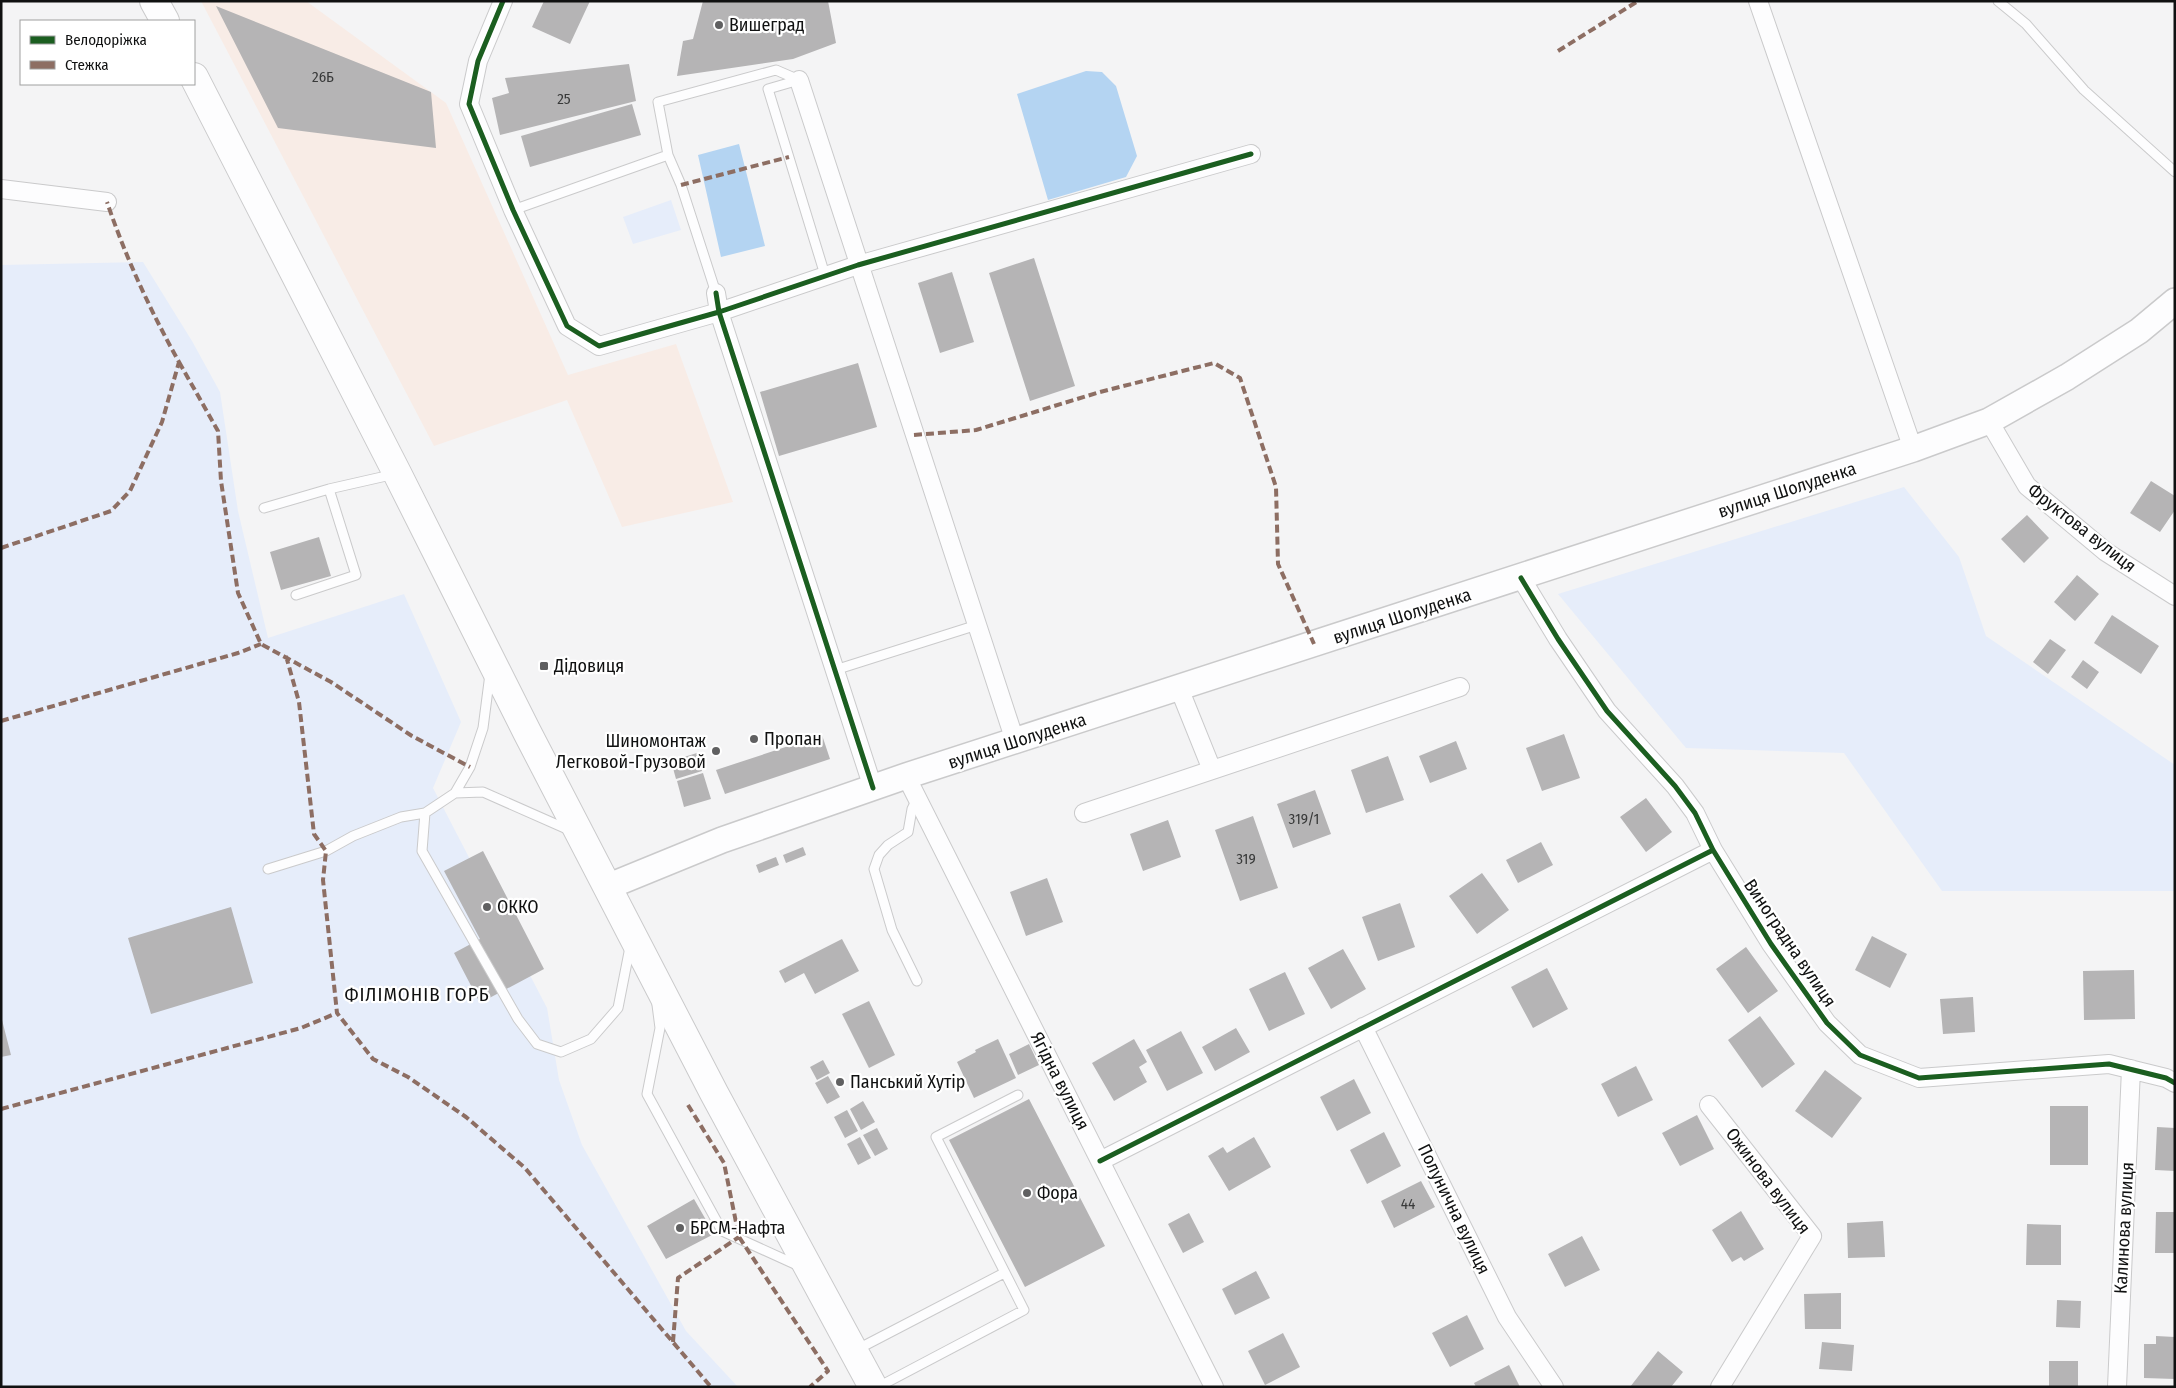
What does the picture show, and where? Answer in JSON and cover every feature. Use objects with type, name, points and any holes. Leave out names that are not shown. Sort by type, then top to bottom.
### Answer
[{"type":"main road","points":[[154,1],[164,20]]},
{"type":"main road","points":[[195,79],[607,887],[714,1093],[873,1387]]},
{"type":"main road","name":"вулиця Шолуденка","points":[[607,887],[722,840],[906,776],[1521,578],[1913,449],[1989,421],[2067,377],[2140,331],[2175,301]]},
{"type":"street","points":[[503,1],[478,61],[469,104],[513,210],[567,326],[599,346],[719,312],[858,265],[1251,154]]},
{"type":"street","points":[[1758,1],[1913,449]]},
{"type":"street","points":[[799,80],[1015,741]]},
{"type":"street","points":[[1,189],[107,202]]},
{"type":"street","points":[[716,293],[719,312],[873,788]]},
{"type":"street","name":"Фруктова вулиця","points":[[1989,421],[2027,486],[2106,552],[2175,596]]},
{"type":"street","name":"Виноградна вулиця","points":[[1521,578],[1558,639],[1607,711],[1675,786],[1695,813],[1713,850],[1771,944],[1827,1023],[1860,1055],[1919,1078],[2109,1064],[2132,1069],[2175,1083]]},
{"type":"street","points":[[1084,813],[1460,687]]},
{"type":"street","points":[[1179,688],[1212,770]]},
{"type":"street","name":"Ягідна вулиця","points":[[906,776],[1214,1387]]},
{"type":"street","points":[[1100,1160],[1713,850]]},
{"type":"street","name":"Полунична вулиця","points":[[1363,1027],[1507,1317],[1554,1387]]},
{"type":"street","name":"Калинова вулиця","points":[[2117,1387],[2132,1069]]},
{"type":"street","name":"Ожинова вулиця","points":[[1709,1105],[1812,1236],[1720,1387]]},
{"type":"lane","points":[[1998,1],[2026,24],[2084,90],[2175,172]]},
{"type":"lane","points":[[716,293],[681,185],[668,155],[658,102],[776,70],[799,80]]},
{"type":"lane","points":[[799,80],[768,89],[825,275]]},
{"type":"lane","points":[[513,210],[668,155]]},
{"type":"lane","points":[[264,508],[329,489],[397,473]]},
{"type":"lane","points":[[296,595],[356,576],[329,489]]},
{"type":"lane","points":[[835,670],[977,624]]},
{"type":"lane","points":[[268,869],[326,851],[353,836],[401,817],[426,813],[455,793],[470,767],[483,728],[491,661]]},
{"type":"lane","points":[[455,793],[484,792],[581,835]]},
{"type":"lane","points":[[917,798],[912,809],[908,832],[888,845],[879,855],[874,869],[892,930],[917,981]]},
{"type":"lane","points":[[426,813],[422,851],[518,1019],[537,1044],[561,1052],[591,1039],[618,1008],[632,934]]},
{"type":"lane","points":[[652,972],[660,1028],[647,1094],[722,1231],[811,1272]]},
{"type":"lane","points":[[878,1387],[1024,1310],[936,1138],[1018,1095]]},
{"type":"lane","points":[[854,1351],[1004,1273]]},
{"type":"shaded area","points":[[201,1],[306,1],[446,103],[568,375],[676,344],[733,502],[622,527],[567,400],[434,446]]},
{"type":"shaded area","points":[[671,200],[681,230],[633,244],[623,217]]},
{"type":"shaded area","points":[[143,262],[192,341],[220,392],[238,511],[268,638],[404,594],[461,722],[433,788],[547,1008],[559,1080],[582,1145],[686,1331],[738,1387],[1,1387],[1,265]]},
{"type":"shaded area","points":[[1904,487],[1959,557],[1986,636],[2175,765],[2175,891],[1942,891],[1844,753],[1686,748],[1558,594]]},
{"type":"water","points":[[1086,71],[1102,72],[1116,86],[1137,156],[1126,177],[1048,200],[1017,94]]},
{"type":"water","points":[[739,144],[765,246],[721,257],[698,155]]},
{"type":"building","points":[[544,1],[590,1],[570,44],[532,27]]},
{"type":"building","points":[[703,1],[828,1],[836,43],[793,59],[677,76],[683,41],[693,39]]},
{"type":"building","points":[[216,6],[431,92],[436,148],[278,128]]},
{"type":"building","points":[[629,64],[636,101],[500,135],[492,98],[509,93],[505,78]]},
{"type":"building","points":[[632,104],[641,135],[530,167],[521,136]]},
{"type":"building","points":[[1034,258],[1075,386],[1030,401],[989,273]]},
{"type":"building","points":[[952,272],[974,342],[940,353],[918,283]]},
{"type":"building","points":[[858,363],[877,427],[779,456],[760,392]]},
{"type":"building","points":[[2151,481],[2175,496],[2175,510],[2160,532],[2130,513]]},
{"type":"building","points":[[2027,515],[2049,538],[2024,563],[2001,539]]},
{"type":"building","points":[[319,537],[331,576],[281,590],[270,552]]},
{"type":"building","points":[[2077,575],[2099,594],[2075,621],[2054,602]]},
{"type":"building","points":[[2112,615],[2159,646],[2141,674],[2094,643]]},
{"type":"building","points":[[2050,639],[2066,650],[2048,674],[2033,662]]},
{"type":"building","points":[[2083,660],[2099,672],[2087,689],[2071,677]]},
{"type":"building","points":[[1564,734],[1580,778],[1542,791],[1526,748]]},
{"type":"building","points":[[822,735],[830,759],[725,794],[716,770]]},
{"type":"building","points":[[1456,741],[1467,769],[1430,783],[1419,756]]},
{"type":"building","points":[[697,753],[702,771],[676,779],[671,761]]},
{"type":"building","points":[[1388,756],[1404,800],[1366,813],[1351,770]]},
{"type":"building","points":[[703,773],[711,799],[684,807],[677,781]]},
{"type":"building","points":[[1315,790],[1331,834],[1293,848],[1277,804]]},
{"type":"building","points":[[1646,798],[1672,832],[1646,852],[1620,817]]},
{"type":"building","points":[[1253,816],[1278,888],[1240,901],[1215,830]]},
{"type":"building","points":[[1168,820],[1181,857],[1143,871],[1130,834]]},
{"type":"building","points":[[1541,842],[1553,865],[1518,883],[1506,860]]},
{"type":"building","points":[[803,847],[806,855],[786,863],[783,855]]},
{"type":"building","points":[[483,851],[544,969],[480,1003],[454,953],[480,939],[444,871]]},
{"type":"building","points":[[776,857],[779,865],[759,873],[756,865]]},
{"type":"building","points":[[1482,873],[1509,910],[1477,934],[1449,896]]},
{"type":"building","points":[[1047,878],[1063,922],[1026,936],[1010,892]]},
{"type":"building","points":[[1400,903],[1415,947],[1378,961],[1362,917]]},
{"type":"building","points":[[231,907],[253,983],[151,1014],[128,938]]},
{"type":"building","points":[[1872,936],[1907,954],[1890,988],[1855,970]]},
{"type":"building","points":[[842,939],[859,971],[815,994],[804,973],[785,983],[779,971]]},
{"type":"building","points":[[1746,947],[1778,991],[1748,1013],[1716,969]]},
{"type":"building","points":[[1343,949],[1366,989],[1331,1009],[1308,968]]},
{"type":"building","points":[[1547,968],[1568,1009],[1533,1028],[1511,987]]},
{"type":"building","points":[[2134,970],[2135,1019],[2084,1020],[2083,971]]},
{"type":"building","points":[[1285,972],[1305,1014],[1269,1031],[1249,989]]},
{"type":"building","points":[[1973,997],[1975,1032],[1943,1034],[1940,999]]},
{"type":"building","points":[[869,1001],[895,1055],[869,1068],[842,1014]]},
{"type":"building","points":[[1760,1016],[1795,1064],[1762,1088],[1728,1040]]},
{"type":"building","points":[[1,1021],[11,1055],[1,1057]]},
{"type":"building","points":[[1236,1028],[1250,1052],[1215,1071],[1202,1047]]},
{"type":"building","points":[[1181,1031],[1203,1073],[1167,1091],[1146,1050]]},
{"type":"building","points":[[998,1039],[1016,1078],[974,1098],[957,1062],[976,1052],[975,1050]]},
{"type":"building","points":[[1134,1039],[1147,1062],[1139,1067],[1147,1082],[1114,1101],[1092,1063]]},
{"type":"building","points":[[1029,1044],[1039,1065],[1018,1075],[1009,1054]]},
{"type":"building","points":[[823,1060],[830,1073],[817,1080],[810,1067]]},
{"type":"building","points":[[1636,1066],[1653,1100],[1618,1117],[1601,1084]]},
{"type":"building","points":[[1825,1070],[1862,1098],[1832,1138],[1795,1111]]},
{"type":"building","points":[[828,1076],[840,1097],[827,1104],[815,1083]]},
{"type":"building","points":[[1354,1079],[1371,1113],[1337,1131],[1320,1097]]},
{"type":"building","name":"Фора","points":[[1029,1099],[1105,1246],[1025,1287],[949,1140]]},
{"type":"building","points":[[863,1101],[875,1122],[861,1130],[850,1109]]},
{"type":"building","points":[[2050,1106],[2088,1106],[2088,1165],[2050,1165]]},
{"type":"building","points":[[847,1110],[858,1131],[845,1138],[834,1117]]},
{"type":"building","points":[[1697,1115],[1714,1149],[1680,1166],[1662,1133]]},
{"type":"building","points":[[2157,1127],[2175,1128],[2175,1171],[2155,1170]]},
{"type":"building","points":[[877,1128],[888,1149],[875,1156],[863,1135]]},
{"type":"building","points":[[1384,1132],[1401,1166],[1367,1184],[1350,1150]]},
{"type":"building","points":[[860,1137],[871,1158],[858,1165],[847,1144]]},
{"type":"building","points":[[1254,1137],[1271,1167],[1229,1191],[1208,1156],[1223,1147],[1227,1153]]},
{"type":"building","points":[[1421,1181],[1435,1207],[1394,1228],[1381,1201]]},
{"type":"building","points":[[694,1199],[714,1234],[666,1259],[647,1226]]},
{"type":"building","points":[[1741,1211],[1764,1249],[1744,1261],[1741,1257],[1732,1262],[1712,1230]]},
{"type":"building","points":[[2156,1212],[2175,1212],[2175,1253],[2155,1253]]},
{"type":"building","points":[[1189,1213],[1204,1242],[1183,1253],[1168,1224]]},
{"type":"building","points":[[1883,1221],[1885,1257],[1848,1258],[1847,1223]]},
{"type":"building","points":[[2027,1224],[2061,1225],[2061,1265],[2026,1265]]},
{"type":"building","points":[[1582,1236],[1600,1270],[1565,1287],[1548,1254]]},
{"type":"building","points":[[1256,1271],[1270,1298],[1235,1315],[1222,1289]]},
{"type":"building","points":[[1841,1293],[1841,1329],[1805,1329],[1804,1294]]},
{"type":"building","points":[[2057,1300],[2081,1301],[2080,1328],[2056,1327]]},
{"type":"building","points":[[1467,1315],[1484,1349],[1450,1367],[1432,1333]]},
{"type":"building","points":[[1283,1333],[1300,1367],[1265,1385],[1248,1351]]},
{"type":"building","points":[[2156,1336],[2175,1337],[2175,1379],[2144,1378],[2144,1344],[2156,1344]]},
{"type":"building","points":[[1822,1342],[1854,1345],[1852,1371],[1819,1369]]},
{"type":"building","points":[[1658,1351],[1683,1372],[1671,1387],[1630,1387]]},
{"type":"building","points":[[2049,1361],[2078,1361],[2078,1387],[2049,1386]]},
{"type":"building","points":[[1509,1365],[1520,1387],[1476,1387],[1474,1383]]},
{"type":"marked path","points":[[1558,51],[1638,1]]},
{"type":"marked path","points":[[681,185],[789,157]]},
{"type":"marked path","points":[[1,548],[111,511],[130,491],[162,422],[179,362],[139,284],[107,202]]},
{"type":"marked path","points":[[179,362],[218,431],[221,481],[238,593],[261,644],[331,682],[412,736],[470,767]]},
{"type":"marked path","points":[[914,435],[976,430],[1100,392],[1214,363],[1240,378],[1276,487],[1278,564],[1314,644]]},
{"type":"marked path","points":[[1,721],[238,653],[261,644]]},
{"type":"marked path","points":[[286,656],[299,702],[314,834],[326,851],[323,880],[337,1013],[373,1059],[408,1077],[466,1117],[525,1168],[711,1387]]},
{"type":"marked path","points":[[1,1109],[301,1028],[337,1013]]},
{"type":"marked path","points":[[688,1105],[724,1163],[739,1237],[828,1371],[810,1387]]},
{"type":"marked path","points":[[673,1342],[678,1278],[739,1237]]},
{"type":"cycle path","points":[[503,1],[478,61],[469,104],[513,210],[567,326],[599,346],[719,312],[858,265],[1251,154]]},
{"type":"cycle path","points":[[716,293],[719,312],[873,788]]},
{"type":"cycle path","points":[[1521,578],[1558,639],[1607,711],[1675,786],[1695,813],[1713,850],[1771,944],[1827,1023],[1860,1055],[1919,1078],[2109,1064],[2166,1078],[2175,1083]]},
{"type":"cycle path","points":[[1100,1161],[1713,850]]},
{"type":"place","name":"Вишеград","points":[[719,25]]},
{"type":"place","name":"Дідовиця","points":[[544,666]]},
{"type":"place","name":"Пропан","points":[[754,739]]},
{"type":"place","name":"Шиномонтаж Легковой-Грузовой","points":[[716,751]]},
{"type":"place","name":"ОККО","points":[[487,907]]},
{"type":"place","name":"Панський Хутір","points":[[840,1082]]},
{"type":"place","name":"Фора","points":[[1027,1193]]},
{"type":"place","name":"БРСМ-Нафта","points":[[680,1228]]},
{"type":"district","name":"ФІЛІМОНІВ ГОРБ","points":[[417,994]]}]
